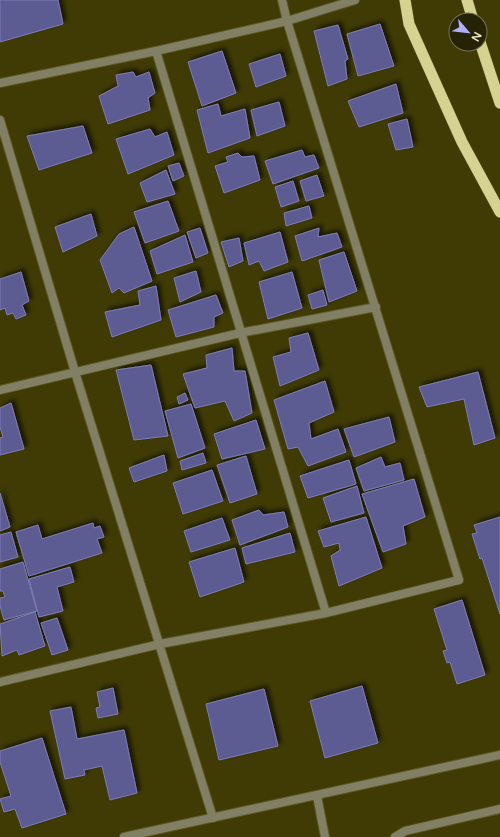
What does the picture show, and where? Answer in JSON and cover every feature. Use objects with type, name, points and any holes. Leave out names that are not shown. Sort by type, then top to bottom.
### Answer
[{"type":"highway","points":[[405,0],[409,24],[422,54],[462,142],[500,212]]},
{"type":"highway","points":[[466,0],[470,12]]},
{"type":"highway","points":[[483,52],[500,103]]},
{"type":"street","points":[[0,682],[160,644],[326,613],[459,580],[287,21],[282,0]]},
{"type":"street","points":[[0,84],[156,51],[287,21],[355,0]]},
{"type":"street","points":[[156,51],[240,333],[326,613]]},
{"type":"street","points":[[0,120],[75,372],[213,818]]},
{"type":"street","points":[[0,390],[240,333],[376,307]]},
{"type":"street","points":[[124,837],[500,755]]},
{"type":"street","points":[[317,796],[325,837]]},
{"type":"street","points":[[395,837],[405,831],[500,810]]},
{"type":"building","points":[[0,0],[58,0],[63,24],[0,42]]},
{"type":"building","points":[[380,24],[394,66],[358,76],[347,34]]},
{"type":"building","points":[[338,25],[348,59],[345,61],[347,79],[328,86],[314,31]]},
{"type":"building","points":[[222,51],[236,93],[202,106],[188,62]]},
{"type":"building","points":[[280,54],[286,76],[256,87],[249,64]]},
{"type":"building","points":[[133,72],[136,77],[149,72],[155,93],[148,98],[150,110],[108,124],[99,96],[118,86],[116,75]]},
{"type":"building","points":[[396,84],[403,113],[359,127],[348,101]]},
{"type":"building","points":[[279,102],[285,126],[257,136],[251,110]]},
{"type":"building","points":[[218,104],[221,116],[245,109],[250,138],[208,153],[197,110]]},
{"type":"building","points":[[407,119],[413,147],[396,150],[388,124]]},
{"type":"building","points":[[83,126],[92,153],[39,170],[27,136]]},
{"type":"building","points":[[150,129],[155,137],[167,132],[174,155],[128,174],[116,139]]},
{"type":"building","points":[[302,150],[305,157],[314,155],[319,168],[273,184],[265,161]]},
{"type":"building","points":[[238,153],[242,157],[254,156],[260,180],[224,193],[215,166],[228,162],[226,157]]},
{"type":"building","points":[[179,163],[184,176],[173,181],[168,166]]},
{"type":"building","points":[[166,170],[175,194],[147,202],[140,183]]},
{"type":"building","points":[[317,175],[324,196],[306,201],[300,181]]},
{"type":"building","points":[[293,181],[299,201],[281,207],[275,187]]},
{"type":"building","points":[[168,201],[179,231],[145,243],[134,212]]},
{"type":"building","points":[[309,206],[312,218],[286,226],[284,213]]},
{"type":"building","points":[[91,214],[97,236],[63,252],[55,227]]},
{"type":"building","points":[[134,227],[152,281],[124,293],[119,288],[112,293],[100,260],[119,234]]},
{"type":"building","points":[[200,228],[208,253],[196,258],[187,232]]},
{"type":"building","points":[[319,228],[318,237],[337,233],[342,247],[302,261],[295,236]]},
{"type":"building","points":[[280,232],[288,262],[264,271],[259,261],[249,265],[244,243]]},
{"type":"building","points":[[185,235],[193,262],[157,274],[150,251]]},
{"type":"building","points":[[239,238],[243,261],[229,267],[221,242]]},
{"type":"building","points":[[344,252],[357,291],[329,302],[319,260]]},
{"type":"building","points":[[196,271],[201,292],[180,302],[174,278]]},
{"type":"building","points":[[21,272],[29,301],[22,305],[26,315],[16,319],[13,313],[7,315],[5,308],[0,310],[0,279]]},
{"type":"building","points":[[292,272],[302,308],[268,319],[259,282]]},
{"type":"building","points":[[156,286],[161,320],[112,337],[105,312],[140,305],[138,291]]},
{"type":"building","points":[[323,290],[327,305],[312,309],[308,295]]},
{"type":"building","points":[[216,295],[223,313],[214,317],[214,327],[176,337],[168,310]]},
{"type":"building","points":[[308,333],[319,370],[280,386],[273,357],[291,352],[289,338]]},
{"type":"building","points":[[232,348],[234,371],[245,371],[252,413],[234,421],[225,401],[195,408],[183,374],[207,368],[206,355]]},
{"type":"building","points":[[151,365],[168,436],[134,440],[116,370]]},
{"type":"building","points":[[478,372],[495,438],[474,445],[464,399],[427,407],[419,387]]},
{"type":"building","points":[[325,381],[334,412],[309,423],[311,439],[338,429],[346,452],[308,466],[298,447],[288,449],[274,400]]},
{"type":"building","points":[[185,393],[188,400],[179,404],[177,397]]},
{"type":"building","points":[[11,403],[24,449],[0,455],[0,438],[3,437],[0,427],[0,408]]},
{"type":"building","points":[[191,404],[205,448],[178,458],[165,411]]},
{"type":"building","points":[[389,417],[395,442],[354,457],[344,429]]},
{"type":"building","points":[[256,420],[265,449],[222,459],[214,434]]},
{"type":"building","points":[[203,453],[206,463],[182,470],[180,461]]},
{"type":"building","points":[[164,455],[167,471],[134,482],[129,468]]},
{"type":"building","points":[[246,456],[257,494],[230,503],[217,465]]},
{"type":"building","points":[[381,457],[385,467],[400,463],[404,480],[364,491],[356,468]]},
{"type":"building","points":[[349,460],[356,484],[308,498],[300,476]]},
{"type":"building","points":[[212,470],[223,501],[183,514],[173,483]]},
{"type":"building","points":[[414,479],[425,517],[403,526],[406,544],[383,552],[362,494]]},
{"type":"building","points":[[357,486],[364,513],[331,522],[323,498]]},
{"type":"building","points":[[0,493],[10,527],[0,531]]},
{"type":"building","points":[[259,510],[263,515],[284,512],[288,527],[240,545],[232,520]]},
{"type":"building","points":[[366,517],[382,568],[339,586],[331,556],[340,550],[339,543],[324,547],[318,531]]},
{"type":"building","points":[[500,517],[500,614],[482,558],[480,559],[472,534],[477,533],[474,525]]},
{"type":"building","points":[[222,518],[230,540],[191,552],[184,531]]},
{"type":"building","points":[[93,523],[94,528],[100,526],[104,537],[97,539],[102,553],[29,576],[16,532],[38,525],[42,539]]},
{"type":"building","points":[[11,532],[18,557],[0,562],[0,535]]},
{"type":"building","points":[[290,533],[295,552],[246,564],[242,548]]},
{"type":"building","points":[[235,548],[244,582],[200,597],[189,562]]},
{"type":"building","points":[[23,562],[37,611],[4,620],[0,606],[0,598],[5,597],[3,591],[0,591],[0,569]]},
{"type":"building","points":[[70,567],[74,582],[57,587],[63,611],[39,617],[29,579]]},
{"type":"building","points":[[462,600],[485,675],[457,684],[450,662],[447,663],[443,651],[447,650],[434,609]]},
{"type":"building","points":[[35,612],[45,646],[19,655],[17,650],[2,656],[0,624]]},
{"type":"building","points":[[57,618],[68,650],[52,655],[41,623]]},
{"type":"building","points":[[362,686],[378,743],[325,758],[310,701]]},
{"type":"building","points":[[113,688],[118,714],[98,718],[96,708],[100,707],[97,692]]},
{"type":"building","points":[[264,689],[278,746],[219,760],[206,704]]},
{"type":"building","points":[[71,707],[77,739],[124,730],[137,793],[110,800],[102,766],[84,770],[85,775],[65,779],[50,711]]},
{"type":"building","points":[[42,738],[66,814],[22,828],[15,809],[4,812],[0,799],[11,796],[0,762],[0,751]]}]
